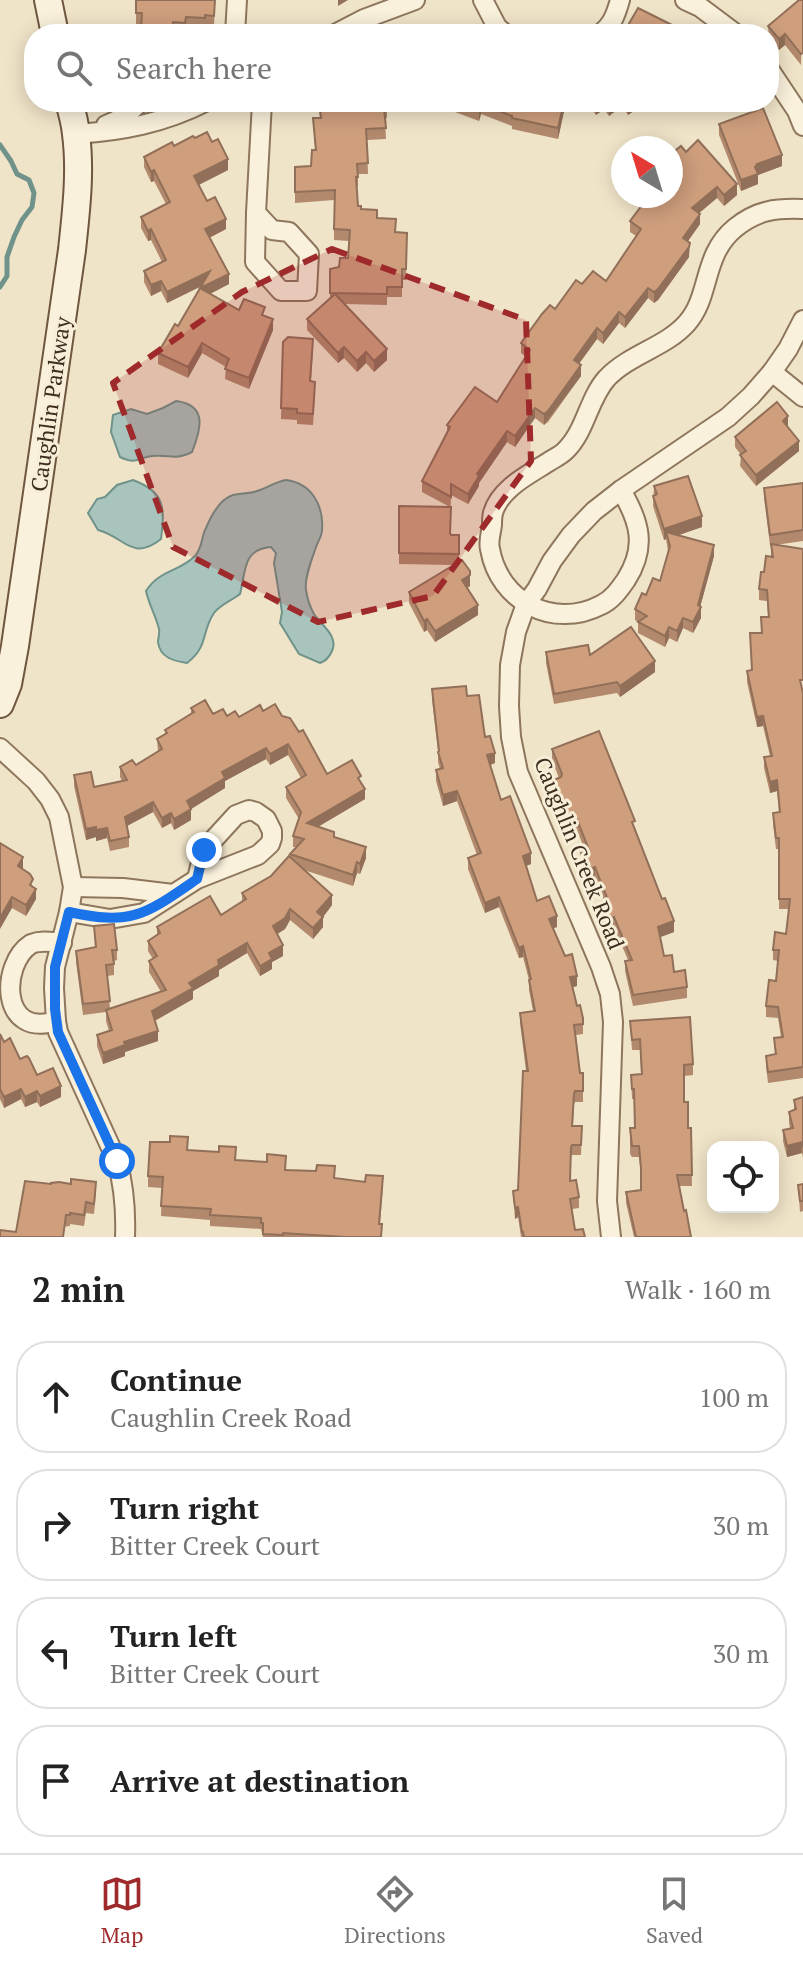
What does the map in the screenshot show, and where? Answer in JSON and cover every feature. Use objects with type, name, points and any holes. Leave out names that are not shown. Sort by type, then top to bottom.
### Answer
[{"type":"street","points":[[48,0],[53,24]]},
{"type":"street","points":[[236,24],[237,0]]},
{"type":"street","points":[[354,24],[415,0]]},
{"type":"street","points":[[483,0],[495,24]]},
{"type":"street","points":[[610,24],[620,0]]},
{"type":"street","points":[[685,0],[723,24]]},
{"type":"street","points":[[779,84],[803,126]]},
{"type":"street","name":"Caughlin Parkway","points":[[0,704],[8,684],[15,646],[72,250],[77,192],[76,134],[71,112]]},
{"type":"street","points":[[76,134],[116,122],[130,112]]},
{"type":"street","points":[[76,134],[135,128],[166,120],[181,112]]},
{"type":"street","points":[[256,213],[261,112]]},
{"type":"street","points":[[621,490],[633,509],[639,545],[636,563],[617,593],[603,604],[584,612],[545,612],[526,604],[502,580],[489,547],[493,513],[502,496],[565,452],[580,430],[605,380],[620,366],[669,338],[686,324],[697,308],[722,240],[749,217],[767,210],[803,209]]},
{"type":"street","name":"Caughlin Creek Road","points":[[611,1237],[607,1201],[613,1022],[610,994],[518,772],[509,706],[510,665],[516,632],[526,604],[571,535],[594,511],[621,490],[728,417],[751,396],[788,349],[803,320]]},
{"type":"street","points":[[772,372],[803,397]]},
{"type":"street","points":[[0,748],[36,781],[59,817],[73,887],[56,958],[56,1021],[117,1161],[125,1202],[125,1237]]},
{"type":"street","points":[[69,912],[101,918],[144,913],[197,879]]},
{"type":"street","points":[[73,887],[123,888],[173,894]]},
{"type":"street","points":[[56,1021],[37,1025],[21,1020],[4,1004],[2,988],[10,963],[24,948],[42,941],[62,943]]},
{"type":"highlighted area","points":[[332,249],[526,320],[531,461],[433,596],[318,622],[173,547],[113,383],[242,292]]},
{"type":"water","points":[[176,401],[193,407],[199,419],[192,452],[134,461],[120,457],[111,432],[113,415],[131,409],[147,414]]},
{"type":"water","points":[[133,480],[157,496],[162,509],[161,539],[143,548],[129,546],[98,530],[88,513],[97,499],[105,497],[117,485]]},
{"type":"water","points":[[286,480],[309,491],[321,512],[322,532],[306,585],[313,611],[333,640],[330,656],[320,663],[299,654],[280,623],[282,612],[274,563],[276,553],[271,547],[250,557],[240,594],[214,613],[194,657],[187,663],[168,658],[159,647],[159,629],[146,591],[157,579],[195,556],[210,518],[224,500]]},
{"type":"building","points":[[136,0],[215,0],[214,16],[186,17],[185,23],[141,24],[142,13],[136,13]]},
{"type":"building","points":[[803,0],[803,53],[785,34],[779,39],[779,24],[770,24]]},
{"type":"building","points":[[638,8],[670,24],[629,24]]},
{"type":"building","points":[[320,112],[384,112],[386,128],[366,129],[368,163],[357,164],[356,177],[358,206],[377,210],[377,218],[396,219],[395,232],[407,233],[402,287],[387,287],[387,294],[330,293],[330,269],[339,267],[340,258],[348,258],[350,230],[334,229],[335,190],[295,192],[295,167],[311,166],[312,150],[316,150],[313,118],[321,118]]},
{"type":"building","points":[[502,112],[562,112],[558,128]]},
{"type":"building","points":[[752,112],[765,112],[782,155],[757,164],[758,174],[741,180],[719,124]]},
{"type":"building","points":[[207,132],[212,142],[218,139],[228,159],[194,176],[207,201],[215,197],[226,219],[205,229],[229,274],[200,288],[210,271],[167,292],[161,281],[151,285],[144,271],[166,260],[151,229],[148,231],[141,217],[170,202],[144,157],[172,142],[174,146]]},
{"type":"building","points":[[698,140],[737,184],[724,195],[717,187],[692,208],[700,214],[683,238],[690,243],[689,247],[658,289],[654,292],[648,288],[625,317],[619,312],[603,333],[597,328],[574,360],[581,365],[548,411],[544,414],[535,408],[515,436],[507,431],[477,474],[479,476],[468,494],[451,484],[451,497],[422,481],[450,427],[447,425],[475,387],[497,402],[530,350],[521,343],[550,305],[555,309],[576,280],[582,284],[593,271],[606,281],[641,229],[630,221],[640,208],[683,208],[683,148],[686,152]]},
{"type":"building","points":[[200,288],[239,310],[244,299],[265,307],[262,315],[273,319],[249,378],[225,369],[229,359],[202,343],[188,367],[158,353]]},
{"type":"building","points":[[335,294],[387,349],[374,361],[366,352],[357,361],[344,347],[338,353],[307,319]]},
{"type":"building","points":[[288,337],[313,339],[310,381],[315,382],[313,414],[281,408],[283,342]]},
{"type":"building","points":[[777,402],[788,416],[783,421],[799,441],[756,475],[740,455],[746,451],[735,437]]},
{"type":"building","points":[[688,476],[702,516],[664,529],[653,496],[657,494],[654,486]]},
{"type":"building","points":[[803,483],[803,530],[770,535],[764,488]]},
{"type":"building","points":[[399,506],[451,507],[450,533],[459,535],[459,554],[399,553]]},
{"type":"building","points":[[666,532],[714,545],[698,605],[701,607],[693,622],[683,618],[677,631],[669,627],[665,636],[638,622],[647,616],[635,609],[642,593],[646,595],[653,578],[660,581],[670,546]]},
{"type":"building","points":[[771,544],[803,549],[803,680],[800,680],[803,693],[803,1067],[768,1072],[766,1056],[776,1054],[774,1038],[783,1037],[778,1007],[766,1006],[769,980],[776,981],[779,950],[773,950],[775,932],[786,934],[790,899],[779,899],[779,838],[776,838],[773,813],[780,812],[777,780],[770,782],[764,757],[772,756],[763,716],[757,717],[747,671],[752,670],[750,633],[762,633],[761,617],[769,617],[767,590],[759,589],[766,556],[773,557]]},
{"type":"building","points":[[462,560],[470,575],[462,580],[478,605],[435,631],[427,619],[424,621],[409,592]]},
{"type":"building","points":[[631,627],[655,661],[620,686],[617,682],[554,694],[546,652],[588,645],[590,655]]},
{"type":"building","points":[[466,686],[467,696],[479,695],[485,737],[490,736],[495,753],[487,755],[501,800],[510,796],[530,850],[531,853],[523,856],[537,901],[549,896],[557,916],[549,919],[565,956],[572,954],[577,976],[570,977],[583,1018],[583,1024],[574,1025],[580,1073],[583,1073],[583,1091],[575,1091],[574,1094],[572,1126],[582,1126],[581,1145],[571,1147],[570,1181],[576,1180],[579,1197],[570,1199],[575,1230],[583,1229],[585,1237],[524,1237],[518,1207],[515,1208],[513,1191],[518,1190],[523,1071],[528,1071],[520,1013],[535,1011],[523,946],[519,948],[499,897],[485,903],[468,858],[481,853],[457,791],[443,795],[436,770],[443,768],[438,752],[432,689]]},
{"type":"building","points":[[205,700],[213,714],[223,709],[227,716],[235,711],[239,717],[260,705],[263,711],[275,704],[282,716],[290,718],[299,732],[303,730],[327,774],[352,760],[365,789],[307,823],[334,832],[334,837],[366,847],[353,875],[290,854],[304,839],[293,836],[301,812],[286,787],[306,775],[288,744],[270,754],[266,748],[222,772],[225,778],[187,801],[191,809],[174,819],[171,813],[162,818],[153,802],[125,817],[129,837],[110,841],[107,828],[86,829],[74,775],[91,772],[94,787],[127,780],[120,767],[132,760],[136,765],[162,749],[157,739],[167,733],[165,730],[194,712],[191,708]]},
{"type":"building","points":[[599,731],[662,899],[665,898],[674,921],[658,927],[664,956],[672,955],[674,972],[685,970],[687,987],[633,995],[625,961],[632,960],[614,917],[607,919],[601,903],[608,900],[595,867],[588,870],[581,853],[589,850],[576,817],[568,820],[554,784],[554,780],[562,774],[552,749]]},
{"type":"building","points":[[0,843],[23,857],[18,866],[30,874],[33,879],[30,885],[36,889],[26,905],[12,897],[0,918]]},
{"type":"building","points":[[289,856],[332,895],[317,912],[323,917],[313,928],[290,909],[285,918],[273,926],[283,945],[269,953],[272,959],[260,966],[247,943],[218,960],[219,965],[189,983],[193,988],[152,1011],[158,1031],[124,1042],[125,1045],[103,1053],[97,1035],[112,1030],[106,1010],[166,990],[149,961],[157,956],[148,941],[160,933],[157,927],[210,896],[221,915],[246,899],[242,893],[271,876]]},
{"type":"building","points":[[114,924],[117,950],[112,950],[114,964],[106,965],[110,1001],[83,1004],[76,951],[96,947],[94,926]]},
{"type":"building","points":[[690,1017],[693,1064],[684,1065],[684,1102],[688,1102],[688,1128],[691,1128],[692,1175],[677,1175],[691,1237],[636,1237],[626,1192],[641,1190],[639,1146],[632,1146],[630,1128],[635,1128],[631,1075],[642,1074],[640,1039],[632,1040],[630,1021]]},
{"type":"building","points":[[0,1034],[4,1042],[10,1038],[20,1059],[29,1058],[37,1075],[53,1068],[61,1086],[40,1096],[37,1091],[25,1097],[21,1089],[4,1097],[0,1089]]},
{"type":"building","points":[[803,1097],[803,1147],[802,1142],[787,1146],[783,1130],[793,1128],[789,1112],[796,1109],[794,1100]]},
{"type":"building","points":[[170,1136],[188,1137],[187,1150],[219,1152],[219,1146],[236,1147],[235,1160],[267,1162],[267,1154],[286,1156],[285,1170],[316,1171],[317,1165],[335,1166],[334,1178],[365,1182],[366,1175],[383,1176],[379,1224],[382,1224],[381,1237],[263,1234],[261,1218],[210,1215],[211,1209],[161,1206],[163,1177],[148,1176],[150,1142],[170,1142]]},
{"type":"building","points":[[71,1179],[96,1182],[94,1204],[86,1202],[84,1215],[66,1215],[63,1237],[0,1237],[0,1230],[16,1232],[25,1181],[71,1184]]},
{"type":"building","points":[[803,1184],[803,1201],[800,1201],[798,1185]]},
{"type":"waterway","points":[[0,145],[17,174],[29,180],[34,193],[32,207],[14,237],[7,257],[7,276],[0,287]]},
{"type":"route","points":[[117,1161],[58,1032],[54,988],[56,958],[69,912],[110,919],[144,913],[197,879],[204,850]]}]
